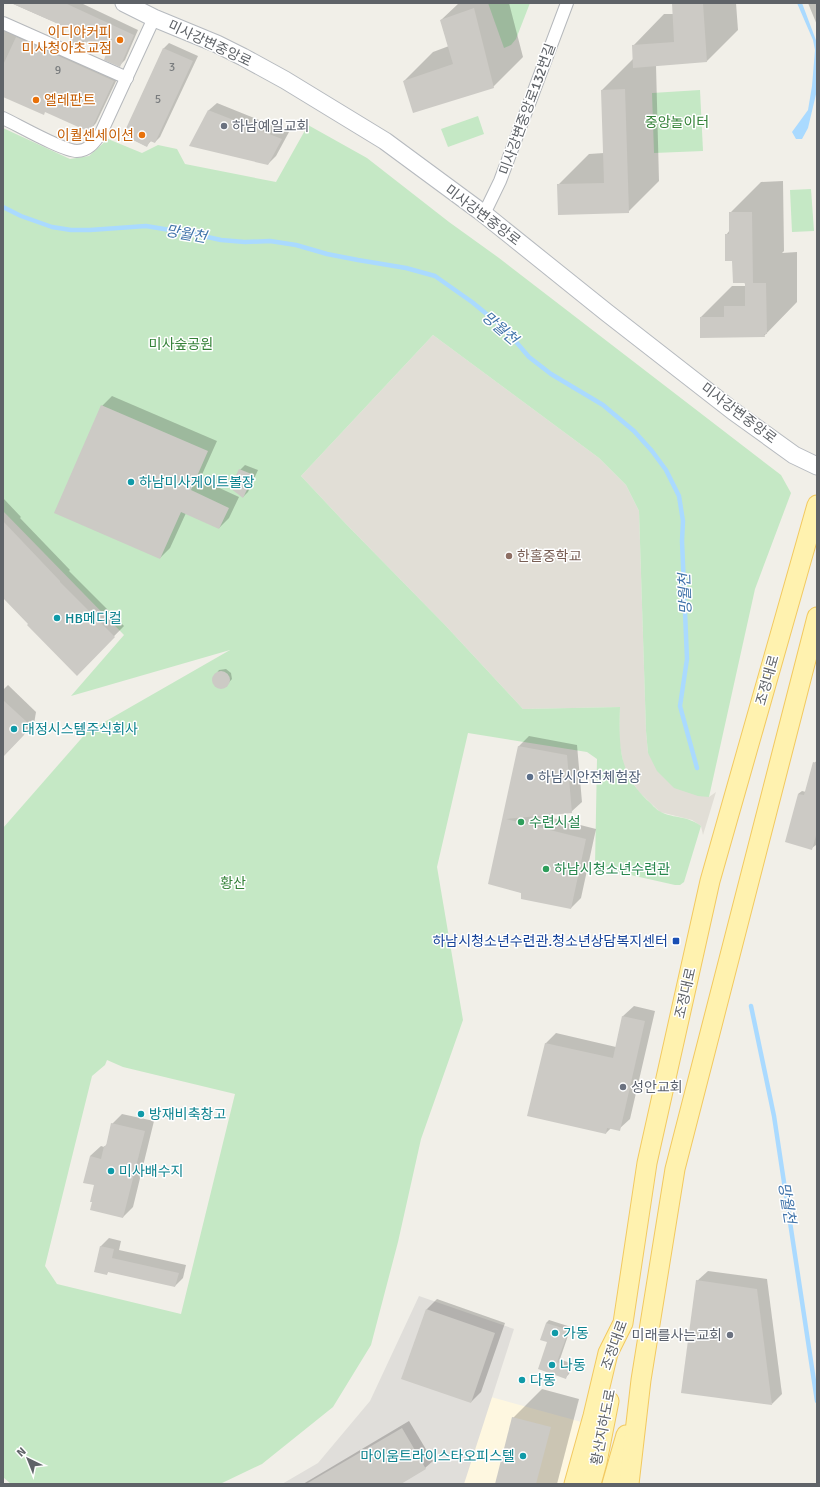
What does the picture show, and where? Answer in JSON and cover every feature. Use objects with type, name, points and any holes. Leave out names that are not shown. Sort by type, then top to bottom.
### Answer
[{"type":"main road","name":"조정대로","points":[[574,1484],[608,1354],[623,1323],[647,1163],[710,881],[817,505]]},
{"type":"main road","name":"조정대로","points":[[629,1484],[641,1380],[675,1169],[817,617]]},
{"type":"main road","name":"황산지하도로","points":[[591,1484],[597,1462],[623,1323]]},
{"type":"main road","name":"황산지하도로","points":[[612,1484],[641,1380]]},
{"type":"street","name":"미사강변중앙로","points":[[124,3],[154,18],[217,44],[292,84],[385,141],[484,214],[606,312],[734,411],[794,454],[817,466]]},
{"type":"street","name":"미사강변중앙로132번길","points":[[484,214],[500,181],[567,3]]},
{"type":"street","points":[[3,118],[62,147],[77,151],[90,147],[102,133],[154,18]]},
{"type":"street","points":[[3,23],[127,78]]},
{"type":"shaded area","name":"한홀중학교","points":[[433,335],[599,458],[626,485],[639,511],[648,753],[709,797],[716,792],[703,835],[701,826],[692,820],[660,812],[638,791],[624,767],[619,740],[620,707],[523,709],[445,625],[301,476]]},
{"type":"shaded area","points":[[419,1296],[514,1329],[464,1484],[282,1484],[318,1463],[370,1401]]},
{"type":"shaded area","points":[[491,1397],[607,1429],[594,1484],[459,1484]]},
{"type":"green space","points":[[488,3],[530,3],[516,39],[511,45],[504,48]]},
{"type":"green space","name":"중앙놀이터","points":[[700,90],[703,151],[654,153],[652,93]]},
{"type":"green space","points":[[478,116],[484,134],[448,147],[441,129]]},
{"type":"green space","points":[[308,125],[367,158],[781,475],[791,493],[755,589],[709,797],[698,796],[674,788],[657,771],[648,753],[639,511],[626,485],[599,458],[433,335],[301,476],[445,625],[523,709],[620,707],[620,745],[625,768],[630,779],[637,789],[659,811],[690,820],[701,826],[684,882],[680,885],[595,867],[597,759],[587,752],[468,733],[437,867],[463,1020],[421,1139],[398,1242],[371,1345],[333,1407],[262,1464],[220,1484],[11,1484],[3,1477],[3,828],[87,732],[230,650],[71,696],[124,635],[3,511],[3,128],[70,159],[89,156],[108,139],[142,153],[158,145],[177,149],[185,164],[276,182]],"holes":[[[107,1060],[123,1067],[235,1094],[181,1314],[57,1284],[45,1266],[92,1076],[105,1065]]]},
{"type":"green space","points":[[811,189],[814,231],[792,232],[790,190]]},
{"type":"water","points":[[797,3],[802,3],[817,43],[817,90],[808,128],[802,139],[796,139],[792,132],[808,110],[815,50],[813,40]]},
{"type":"building","points":[[11,3],[65,3],[134,35],[120,67],[104,60],[107,51],[83,41],[80,49],[68,44],[74,31]]},
{"type":"building","points":[[672,3],[703,3],[707,62],[633,68],[632,45],[674,42]]},
{"type":"building","points":[[474,8],[494,88],[413,113],[403,81],[453,64],[440,20]]},
{"type":"building","points":[[16,37],[114,81],[91,130],[85,130],[45,112],[44,115],[3,97],[3,65]]},
{"type":"building","points":[[163,48],[193,61],[155,143],[150,141],[147,147],[123,135]]},
{"type":"building","points":[[625,89],[629,213],[558,215],[557,184],[604,183],[601,90]]},
{"type":"building","name":"하남예일교회","points":[[208,110],[282,139],[268,165],[189,146]]},
{"type":"building","points":[[729,212],[752,212],[753,283],[733,283],[732,261],[725,261],[725,234],[729,234]]},
{"type":"building","points":[[745,283],[766,283],[767,334],[764,334],[765,337],[700,338],[700,317],[724,317],[724,306],[745,306]]},
{"type":"building","name":"하남미사게이트볼장","points":[[101,405],[208,451],[191,490],[229,508],[219,529],[181,512],[160,559],[54,513]]},
{"type":"building","points":[[239,469],[254,475],[243,498],[230,488]]},
{"type":"building","points":[[3,521],[60,582],[115,637],[77,676],[3,598]]},
{"type":"building","points":[[221,671],[227,674],[230,680],[227,686],[221,689],[215,686],[212,680],[215,674]]},
{"type":"building","name":"대정시스템주식회사","points":[[3,700],[27,722],[24,735],[3,757]]},
{"type":"building","name":"수련시설","points":[[518,746],[567,755],[572,813],[506,819],[586,839],[571,909],[521,899],[521,893],[488,884]]},
{"type":"building","points":[[813,762],[817,763],[817,832],[812,850],[785,842],[798,794],[804,795]]},
{"type":"building","points":[[622,1016],[645,1021],[620,1131],[607,1128],[606,1134],[527,1116],[545,1043],[613,1058]]},
{"type":"building","name":"미사배수지","points":[[111,1123],[145,1131],[123,1218],[90,1210],[92,1202],[90,1202],[94,1185],[83,1183],[90,1156],[101,1159],[104,1146],[106,1146]]},
{"type":"building","points":[[100,1246],[114,1249],[112,1258],[179,1273],[175,1287],[108,1272],[107,1275],[94,1272]]},
{"type":"building","name":"미래를사는교회","points":[[696,1280],[757,1289],[772,1405],[681,1393]]},
{"type":"building","points":[[426,1309],[495,1333],[471,1403],[401,1379]]},
{"type":"building","name":"나동","points":[[546,1323],[569,1330],[557,1362],[570,1367],[566,1379],[538,1369],[547,1342],[540,1340]]},
{"type":"building","name":"마이움트라이스타오피스텔","points":[[512,1417],[551,1427],[536,1484],[495,1484]]},
{"type":"building","points":[[402,1428],[426,1469],[401,1484],[306,1484]]},
{"type":"waterway","name":"망월천","points":[[3,207],[21,216],[52,227],[71,230],[90,230],[146,226],[221,240],[245,242],[270,241],[296,245],[327,254],[406,268],[435,276],[472,302],[506,330],[529,357],[551,374],[603,405],[634,431],[652,451],[666,470],[679,496],[683,521],[682,541],[687,659],[680,706],[697,768]]},
{"type":"waterway","name":"망월천","points":[[751,1006],[774,1116],[817,1401]]},
{"type":"place","name":"이디야커피 미사청아초교점","points":[[120,40]]},
{"type":"place","name":"엘레판트","points":[[36,100]]},
{"type":"place","name":"하남예일교회","points":[[224,126]]},
{"type":"place","name":"이퀄센세이션","points":[[142,135]]},
{"type":"place","name":"하남미사게이트볼장","points":[[131,482]]},
{"type":"place","name":"한홀중학교","points":[[509,556]]},
{"type":"place","name":"HB메디컬","points":[[57,618]]},
{"type":"place","name":"대정시스템주식회사","points":[[14,729]]},
{"type":"place","name":"하남시안전체험장","points":[[530,777]]},
{"type":"place","name":"수련시설","points":[[521,822]]},
{"type":"place","name":"하남시청소년수련관","points":[[546,869]]},
{"type":"place","name":"하남시청소년수련관.청소년상담복지센터","points":[[676,941]]},
{"type":"place","name":"성안교회","points":[[623,1087]]},
{"type":"place","name":"방재비축창고","points":[[141,1114]]},
{"type":"place","name":"미사배수지","points":[[111,1171]]},
{"type":"place","name":"가동","points":[[555,1333]]},
{"type":"place","name":"미래를사는교회","points":[[730,1335]]},
{"type":"place","name":"나동","points":[[552,1365]]},
{"type":"place","name":"다동","points":[[522,1380]]},
{"type":"place","name":"마이움트라이스타오피스텔","points":[[523,1456]]},
{"type":"park label","name":"미사숲공원","points":[[181,344]]},
{"type":"park label","name":"황산","points":[[233,883]]}]
